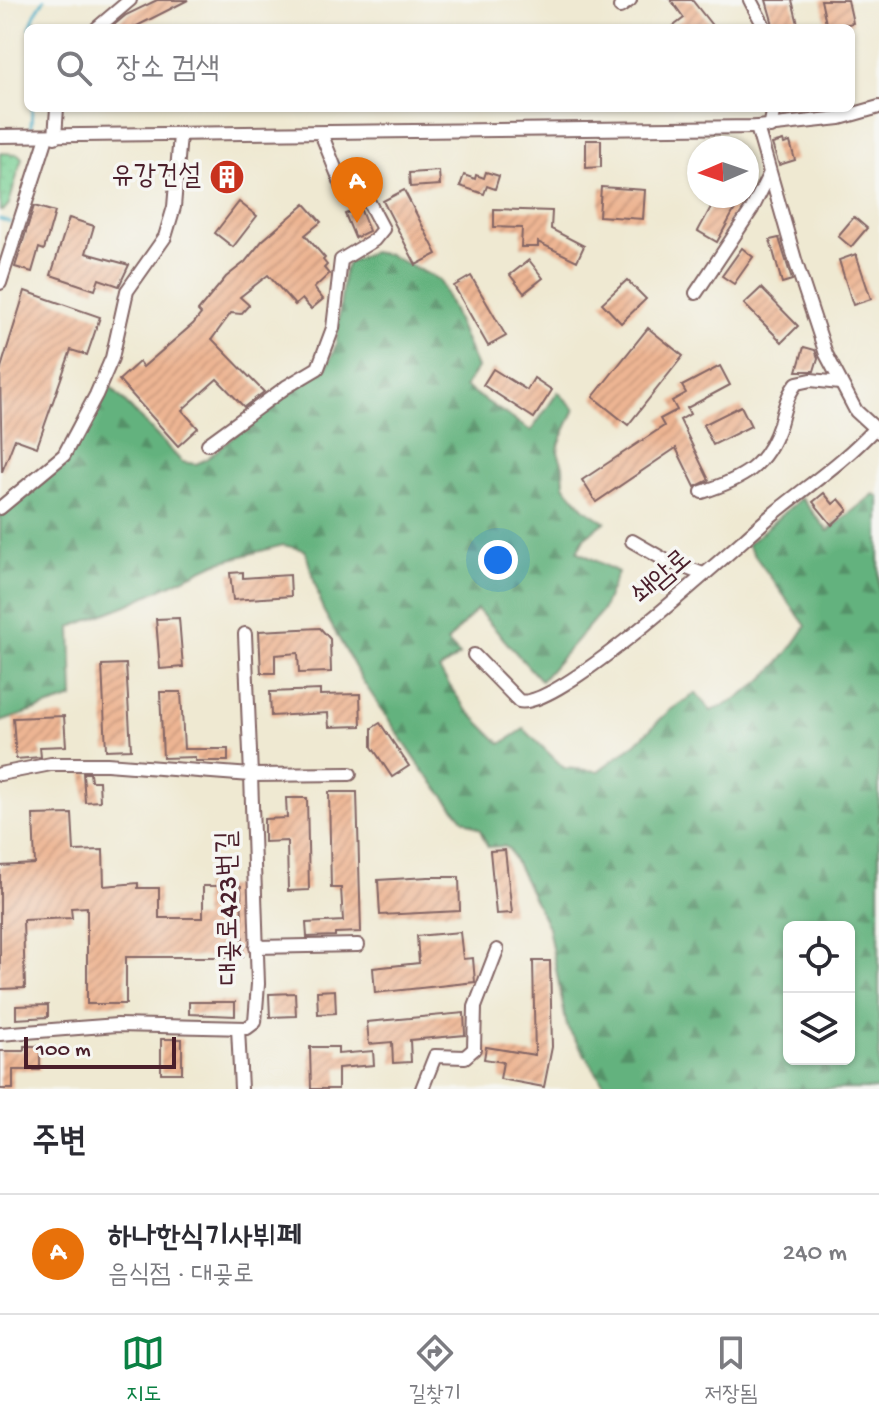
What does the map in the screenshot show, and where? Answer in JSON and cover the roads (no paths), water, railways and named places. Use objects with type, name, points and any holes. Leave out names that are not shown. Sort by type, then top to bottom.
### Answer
[{"type":"street","points":[[102,24],[130,0]]},
{"type":"street","points":[[750,0],[763,24]]},
{"type":"street","points":[[0,136],[763,127],[840,118],[879,107]]},
{"type":"street","points":[[0,283],[51,137],[56,112]]},
{"type":"street","points":[[763,127],[772,112]]},
{"type":"street","name":"쇄암로","points":[[474,655],[519,701],[532,702],[562,687],[624,643],[877,430],[856,411],[840,383],[813,316],[769,175],[763,127]]},
{"type":"street","points":[[208,444],[286,387],[318,368],[333,328],[341,260],[374,240],[383,229],[364,193],[345,193],[321,133]]},
{"type":"street","points":[[0,508],[64,455],[96,395],[112,358],[127,291],[165,237],[174,207],[180,135]]},
{"type":"street","points":[[696,293],[752,209],[769,175]]},
{"type":"street","points":[[702,492],[740,479],[755,465],[776,436],[791,390],[797,383],[811,380],[840,383]]},
{"type":"street","points":[[632,541],[665,560],[703,574]]},
{"type":"street","name":"대곶로423번길","points":[[238,1028],[247,1028],[255,1022],[258,984],[245,634]]},
{"type":"street","points":[[0,774],[51,764],[107,764],[251,775],[350,774]]},
{"type":"street","points":[[256,947],[358,945]]},
{"type":"street","points":[[422,1089],[435,1056],[465,1057],[474,1049],[475,1007],[497,950]]},
{"type":"street","points":[[0,1034],[117,1025],[238,1028],[241,1089]]},
{"type":"waterway","points":[[31,24],[44,0]]},
{"type":"waterway","points":[[31,128],[32,112]]},
{"type":"waterway","points":[[0,219],[10,222]]},
{"type":"place","name":"유강건설","points":[[227,177]]},
{"type":"place","name":"하나한식기사뷔페","points":[[357,223]]}]
